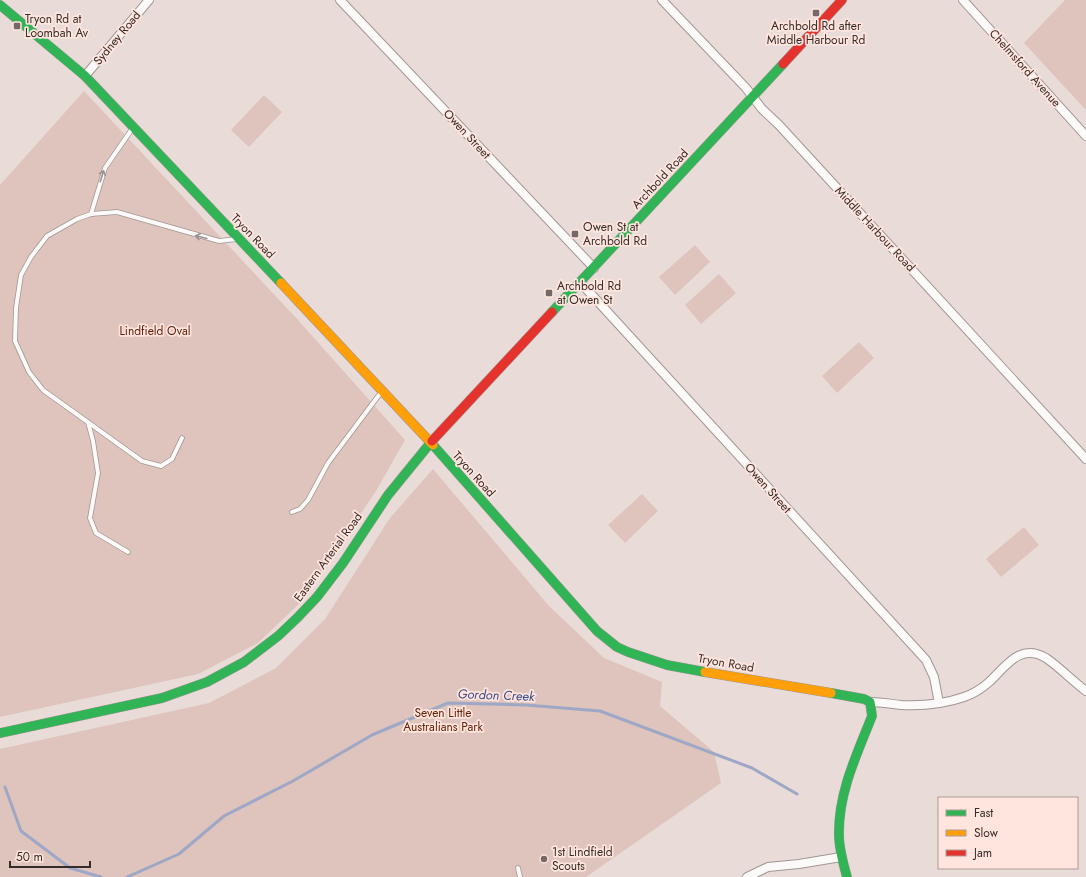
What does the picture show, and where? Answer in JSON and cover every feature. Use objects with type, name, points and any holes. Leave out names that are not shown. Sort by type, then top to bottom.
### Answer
[{"type":"street","name":"Sydney Road","points":[[85,76],[149,0]]},
{"type":"street","name":"Owen Street","points":[[340,0],[594,268]]},
{"type":"street","name":"Middle Harbour Road","points":[[662,0],[746,88],[762,109],[779,125],[1086,459]]},
{"type":"street","name":"Archbold Road","points":[[430,443],[842,0]]},
{"type":"street","name":"Chelmsford Avenue","points":[[963,0],[1086,136]]},
{"type":"street","name":"Tryon Road","points":[[0,5],[85,76],[382,390],[597,632],[617,647],[667,665],[864,699],[870,702]]},
{"type":"street","name":"Owen Street","points":[[580,282],[926,660],[934,677],[939,703]]},
{"type":"street","name":"Eastern Arterial Road","points":[[0,733],[162,698],[232,670],[279,636],[318,596],[384,501],[430,443]]},
{"type":"street","points":[[847,877],[841,857],[840,823],[843,795],[849,774],[872,716],[870,702],[916,705],[951,701],[972,694],[988,683],[1013,659],[1032,653],[1039,654],[1048,659],[1086,691]]},
{"type":"street","points":[[747,877],[768,867],[799,864],[841,857]]},
{"type":"lane","points":[[91,214],[105,168],[133,127]]},
{"type":"lane","points":[[182,438],[172,459],[161,466],[142,462],[43,390],[29,372],[15,341],[16,308],[21,275],[31,256],[47,236],[76,219],[91,214],[117,212],[219,241],[239,239]]},
{"type":"lane","points":[[292,512],[300,509],[308,500],[328,463],[382,390]]},
{"type":"lane","points":[[88,422],[98,473],[90,518],[96,533],[128,552]]},
{"type":"lane","points":[[518,868],[520,877]]},
{"type":"green space","points":[[1065,0],[1086,0],[1086,110],[1024,43]]},
{"type":"green space","name":"Lindfield Oval","points":[[84,91],[298,320],[405,440],[376,491],[303,600],[258,643],[198,674],[0,717],[0,185]]},
{"type":"green space","points":[[264,95],[282,112],[249,147],[231,130]]},
{"type":"green space","points":[[695,245],[710,262],[675,295],[659,277]]},
{"type":"green space","points":[[719,274],[736,293],[701,324],[685,305]]},
{"type":"green space","points":[[859,342],[874,358],[837,393],[822,376]]},
{"type":"green space","name":"Seven Little Australians Park","points":[[433,469],[549,606],[604,658],[662,682],[660,706],[714,752],[721,783],[586,877],[0,877],[0,749],[209,703],[276,668],[325,619],[390,518]]},
{"type":"green space","points":[[642,494],[658,511],[625,543],[608,525]]},
{"type":"green space","points":[[1024,527],[1039,545],[1001,577],[986,559]]},
{"type":"waterway","name":"Gordon Creek","points":[[127,877],[179,854],[224,816],[293,781],[372,735],[448,703],[526,705],[600,711],[752,768],[797,794]]},
{"type":"waterway","name":"Gordon Creek","points":[[5,787],[21,831],[70,868],[101,877]]},
{"type":"traffic: fast","points":[[0,5],[85,76],[281,283]]},
{"type":"traffic: fast","points":[[552,312],[783,64]]},
{"type":"traffic: fast","points":[[0,733],[162,698],[207,682],[244,662],[278,636],[317,597],[343,563],[388,495],[432,441]]},
{"type":"traffic: fast","points":[[433,445],[597,631],[617,647],[628,652],[667,665],[705,672]]},
{"type":"traffic: fast","points":[[831,693],[864,699],[870,702],[872,716],[855,759],[845,789],[842,804],[839,840],[847,877]]},
{"type":"traffic: slow","points":[[281,283],[433,445]]},
{"type":"traffic: slow","points":[[705,672],[831,693]]},
{"type":"traffic: jam","points":[[783,64],[842,0]]},
{"type":"traffic: jam","points":[[432,441],[552,312]]},
{"type":"place","name":"Archbold Rd after Middle Harbour Rd","points":[[816,13]]},
{"type":"place","name":"Tryon Rd at Loombah Av","points":[[17,26]]},
{"type":"place","name":"Owen St at Archbold Rd","points":[[575,234]]},
{"type":"place","name":"Archbold Rd at Owen St","points":[[549,293]]},
{"type":"place","name":"1st Lindfield Scouts","points":[[544,859]]}]
